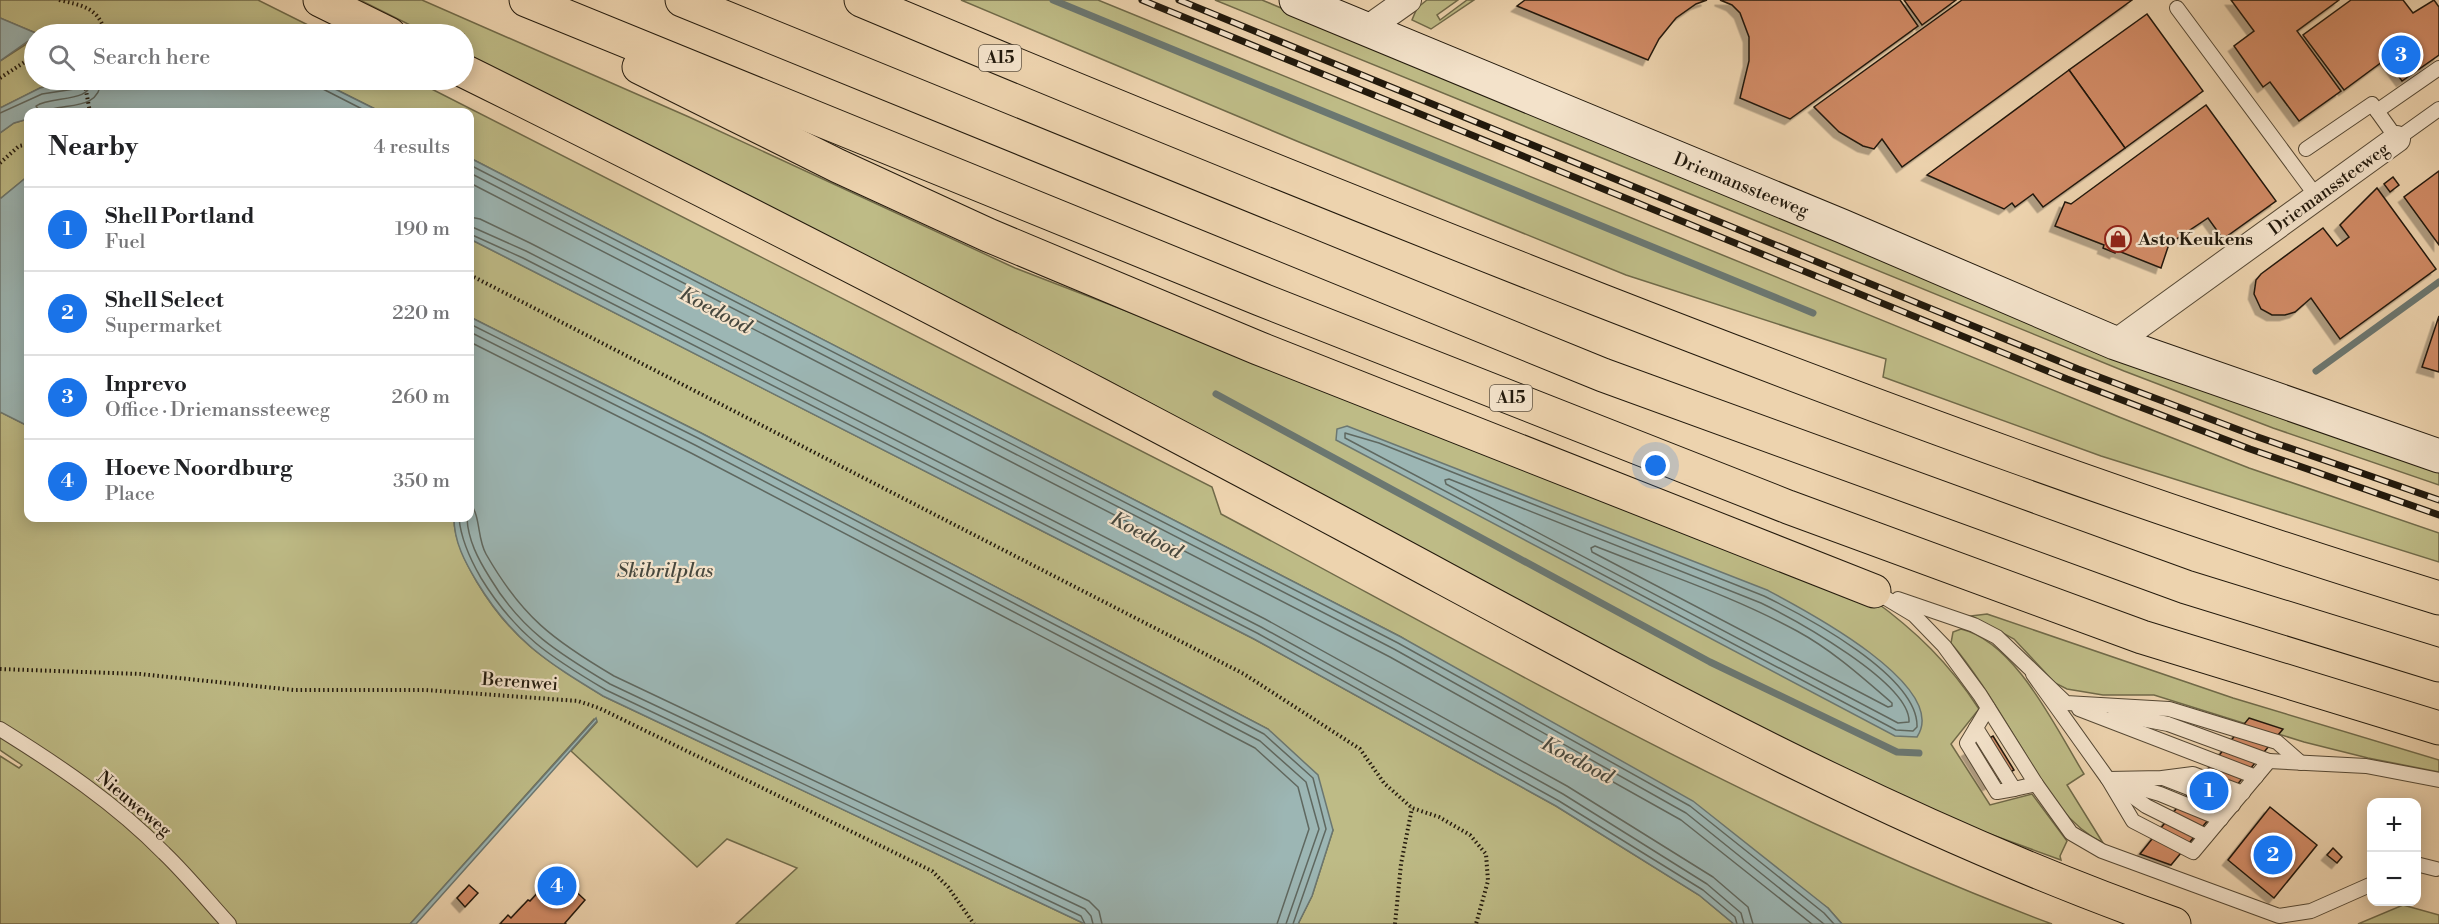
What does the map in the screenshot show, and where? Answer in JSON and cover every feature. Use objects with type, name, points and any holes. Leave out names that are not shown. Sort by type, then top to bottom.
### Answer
[{"type":"highway","points":[[320,0],[369,24]]},
{"type":"highway","name":"A15","points":[[526,0],[597,31],[1260,299],[1788,507],[2142,637],[2439,728]]},
{"type":"highway","points":[[682,0],[1603,375],[2186,587],[2439,665]]},
{"type":"highway","name":"A15","points":[[861,0],[1138,117],[1825,388],[2015,458],[2339,567],[2439,598]]},
{"type":"highway","name":"A15","points":[[597,31],[645,72],[838,166],[988,235],[1258,348],[1874,591]]},
{"type":"highway","points":[[474,76],[655,166],[1054,371],[1669,700],[1954,836],[2174,924]]},
{"type":"main road","name":"Driemanssteeweg","points":[[1296,0],[1842,226],[2115,344],[2439,456]]},
{"type":"street","points":[[1367,29],[1408,0]]},
{"type":"street","name":"Driemanssteeweg","points":[[2115,344],[2397,140]]},
{"type":"lane","points":[[2177,8],[2317,197]]},
{"type":"lane","points":[[2377,111],[2439,68]]},
{"type":"lane","points":[[2306,150],[2372,104],[2397,140],[2439,109]]},
{"type":"lane","name":"A15","points":[[1874,591],[1974,625],[1997,638],[2033,674],[2108,779],[2133,821],[2193,852],[2269,761]]},
{"type":"lane","name":"A15","points":[[1874,591],[1914,615],[1944,646],[1988,708],[2059,820],[2085,843],[2279,916],[2311,911],[2367,886]]},
{"type":"lane","points":[[2033,674],[2066,703],[2256,777]]},
{"type":"lane","points":[[2066,703],[2168,724],[2269,761],[2366,766],[2439,780]]},
{"type":"lane","points":[[2066,703],[2169,709],[2277,742],[2301,763]]},
{"type":"lane","points":[[1988,708],[1976,728],[2014,789],[2036,784]]},
{"type":"lane","name":"Nieuweweg","points":[[0,729],[84,785],[135,826],[165,853],[229,924]]},
{"type":"lane","points":[[2108,779],[2162,778],[2193,774],[2243,793]]},
{"type":"lane","points":[[2162,778],[2233,805]]},
{"type":"lane","points":[[2108,779],[2160,794],[2221,819]]},
{"type":"lane","points":[[2108,779],[2146,806],[2206,836]]},
{"type":"lane","points":[[2421,865],[2436,869]]},
{"type":"path","points":[[59,0],[87,7],[100,17],[102,24]]},
{"type":"path","points":[[0,78],[24,62]]},
{"type":"path","points":[[86,90],[89,108]]},
{"type":"path","points":[[0,163],[19,146],[24,145]]},
{"type":"path","points":[[474,276],[1244,674],[1360,749],[1384,783],[1412,808],[1439,817],[1470,835],[1486,854],[1488,881],[1476,924]]},
{"type":"path","name":"Berenwei","points":[[0,669],[140,674],[294,690],[426,690],[578,701],[599,708],[932,871],[948,887],[974,924]]},
{"type":"path","points":[[1395,924],[1401,864],[1412,808]]},
{"type":"shaded area","points":[[0,0],[258,0],[306,24],[24,24],[24,28],[0,18]]},
{"type":"shaded area","points":[[360,0],[422,0],[689,117],[1015,268],[1872,599],[1903,623],[1944,662],[1979,709],[1951,744],[1990,805],[2032,794],[2067,841],[2060,856],[2061,860],[1954,821],[1697,698],[1107,380],[474,58],[474,24],[408,24]]},
{"type":"shaded area","points":[[961,0],[1098,0],[2119,417],[2249,468],[2439,533],[2439,562],[2101,456],[1883,377],[1886,359],[1626,275],[1299,142]]},
{"type":"shaded area","points":[[1215,0],[1262,0],[1471,87],[2439,469],[2439,485],[2273,428],[2124,371]]},
{"type":"shaded area","points":[[1427,0],[1458,0],[1437,15],[1440,20],[1467,0],[1474,0],[1431,29],[1412,20],[1417,8]]},
{"type":"shaded area","points":[[24,45],[24,90],[36,90],[0,108],[0,61]]},
{"type":"shaded area","points":[[337,90],[434,90],[469,108],[373,108]]},
{"type":"shaded area","points":[[474,111],[1212,487],[1221,514],[1630,733],[1838,835],[2052,924],[1842,924],[1828,908],[1401,637],[474,160]]},
{"type":"shaded area","points":[[24,120],[24,179],[0,199],[0,133],[14,123]]},
{"type":"shaded area","points":[[474,241],[1254,639],[1556,806],[1699,895],[1734,924],[1298,924],[1312,896],[1333,830],[1268,729],[701,433],[474,319]]},
{"type":"shaded area","points":[[0,412],[24,424],[24,522],[454,522],[461,551],[490,602],[517,635],[565,672],[603,696],[1085,924],[736,924],[797,868],[727,839],[697,867],[571,751],[597,722],[594,719],[410,924],[235,924],[196,879],[0,723]]},
{"type":"shaded area","points":[[1987,614],[2233,698],[2439,760],[2439,772],[2304,742],[2154,695],[2103,695],[2067,689],[2055,683],[2014,639],[1971,616]]},
{"type":"shaded area","points":[[1961,629],[1981,637],[1999,651],[2033,690],[2084,774],[2067,785],[2103,843],[2075,824],[2044,785],[1986,691],[1951,643],[1953,632]]},
{"type":"shaded area","points":[[0,734],[82,791],[143,839],[222,924],[0,924],[0,756],[19,768],[22,765],[0,750]]},
{"type":"shaded area","points":[[2401,906],[2439,915],[2439,924],[2358,924]]},
{"type":"water","points":[[0,18],[24,28],[24,44],[0,61]]},
{"type":"water","points":[[36,90],[337,90],[373,108],[24,108],[24,120],[14,123],[0,133],[0,108]]},
{"type":"water","name":"Koedood","points":[[474,160],[1401,637],[1693,801],[1828,908],[1842,924],[1734,924],[1699,895],[1556,806],[1254,639],[474,241]]},
{"type":"water","points":[[24,179],[24,424],[0,412],[0,199]]},
{"type":"water","name":"Skibrilplas","points":[[474,319],[701,433],[1268,729],[1318,775],[1333,830],[1312,896],[1298,924],[1085,924],[603,696],[548,660],[517,635],[490,602],[468,567],[454,522],[474,522]]},
{"type":"water","points":[[1347,426],[1767,590],[1839,631],[1894,673],[1913,695],[1922,717],[1917,737],[1895,736],[1336,440],[1337,429]]},
{"type":"water","points":[[596,718],[597,721],[416,924],[410,924]]},
{"type":"building","points":[[1525,0],[1707,0],[1696,4],[1676,18],[1659,39],[1648,60],[1517,6]]},
{"type":"building","points":[[1720,0],[1900,0],[1918,26],[1790,119],[1740,98],[1749,61],[1749,37],[1740,13],[1732,5]]},
{"type":"building","points":[[1904,0],[1956,0],[1922,25]]},
{"type":"building","points":[[1962,0],[2132,0],[1902,167],[1882,139],[1874,149],[1863,146],[1839,132],[1814,107]]},
{"type":"building","points":[[2231,0],[2339,0],[2297,31],[2341,91],[2299,121],[2270,82],[2263,87],[2234,46],[2254,31]]},
{"type":"building","points":[[2351,0],[2403,0],[2413,13],[2434,0],[2439,7],[2439,55],[2402,81],[2386,59],[2344,90],[2303,35]]},
{"type":"building","points":[[2147,14],[2203,91],[2125,148],[2069,70]]},
{"type":"building","points":[[2069,70],[2125,148],[2043,207],[2033,194],[2015,207],[2012,203],[2004,209],[1927,175]]},
{"type":"building","points":[[2206,105],[2276,201],[2223,239],[2208,218],[2169,244],[2161,268],[2116,250],[2115,253],[2103,248],[2104,245],[2055,226],[2065,202],[2071,204]]},
{"type":"building","points":[[2439,171],[2439,245],[2404,197]]},
{"type":"building","points":[[2393,177],[2399,185],[2390,192],[2384,184]]},
{"type":"building","points":[[2377,188],[2436,269],[2340,339],[2311,298],[2295,312],[2285,315],[2272,315],[2261,309],[2254,294],[2256,280],[2261,274],[2323,228],[2337,246],[2349,237],[2340,225]]},
{"type":"building","points":[[2439,316],[2439,372],[2422,367]]},
{"type":"building","points":[[2249,718],[2283,729],[2171,865],[2140,854]]},
{"type":"building","points":[[1993,736],[2014,770],[1988,785],[1967,751]]},
{"type":"building","points":[[2270,807],[2317,845],[2274,898],[2228,860]]},
{"type":"building","points":[[2333,848],[2342,857],[2337,863],[2327,855]]},
{"type":"building","points":[[556,873],[585,900],[566,924],[500,924],[508,915],[511,918],[528,900],[530,901]]},
{"type":"building","points":[[469,885],[478,893],[465,907],[457,898]]},
{"type":"waterway","points":[[1053,0],[1813,313]]},
{"type":"waterway","points":[[2316,371],[2439,282]]},
{"type":"waterway","points":[[1216,394],[1710,662],[1897,752],[1919,753]]},
{"type":"railway","points":[[1142,0],[2067,379],[2250,449],[2439,515]]},
{"type":"railway","points":[[1179,0],[2078,369],[2255,436],[2439,500]]},
{"type":"place","name":"Inprevo","points":[[2401,55]]},
{"type":"place","name":"Asto Keukens","points":[[2118,239]]},
{"type":"place","name":"Shell Portland","points":[[2209,791]]},
{"type":"place","name":"Shell Select","points":[[2273,855]]},
{"type":"place","name":"Hoeve Noordburg","points":[[557,886]]}]
